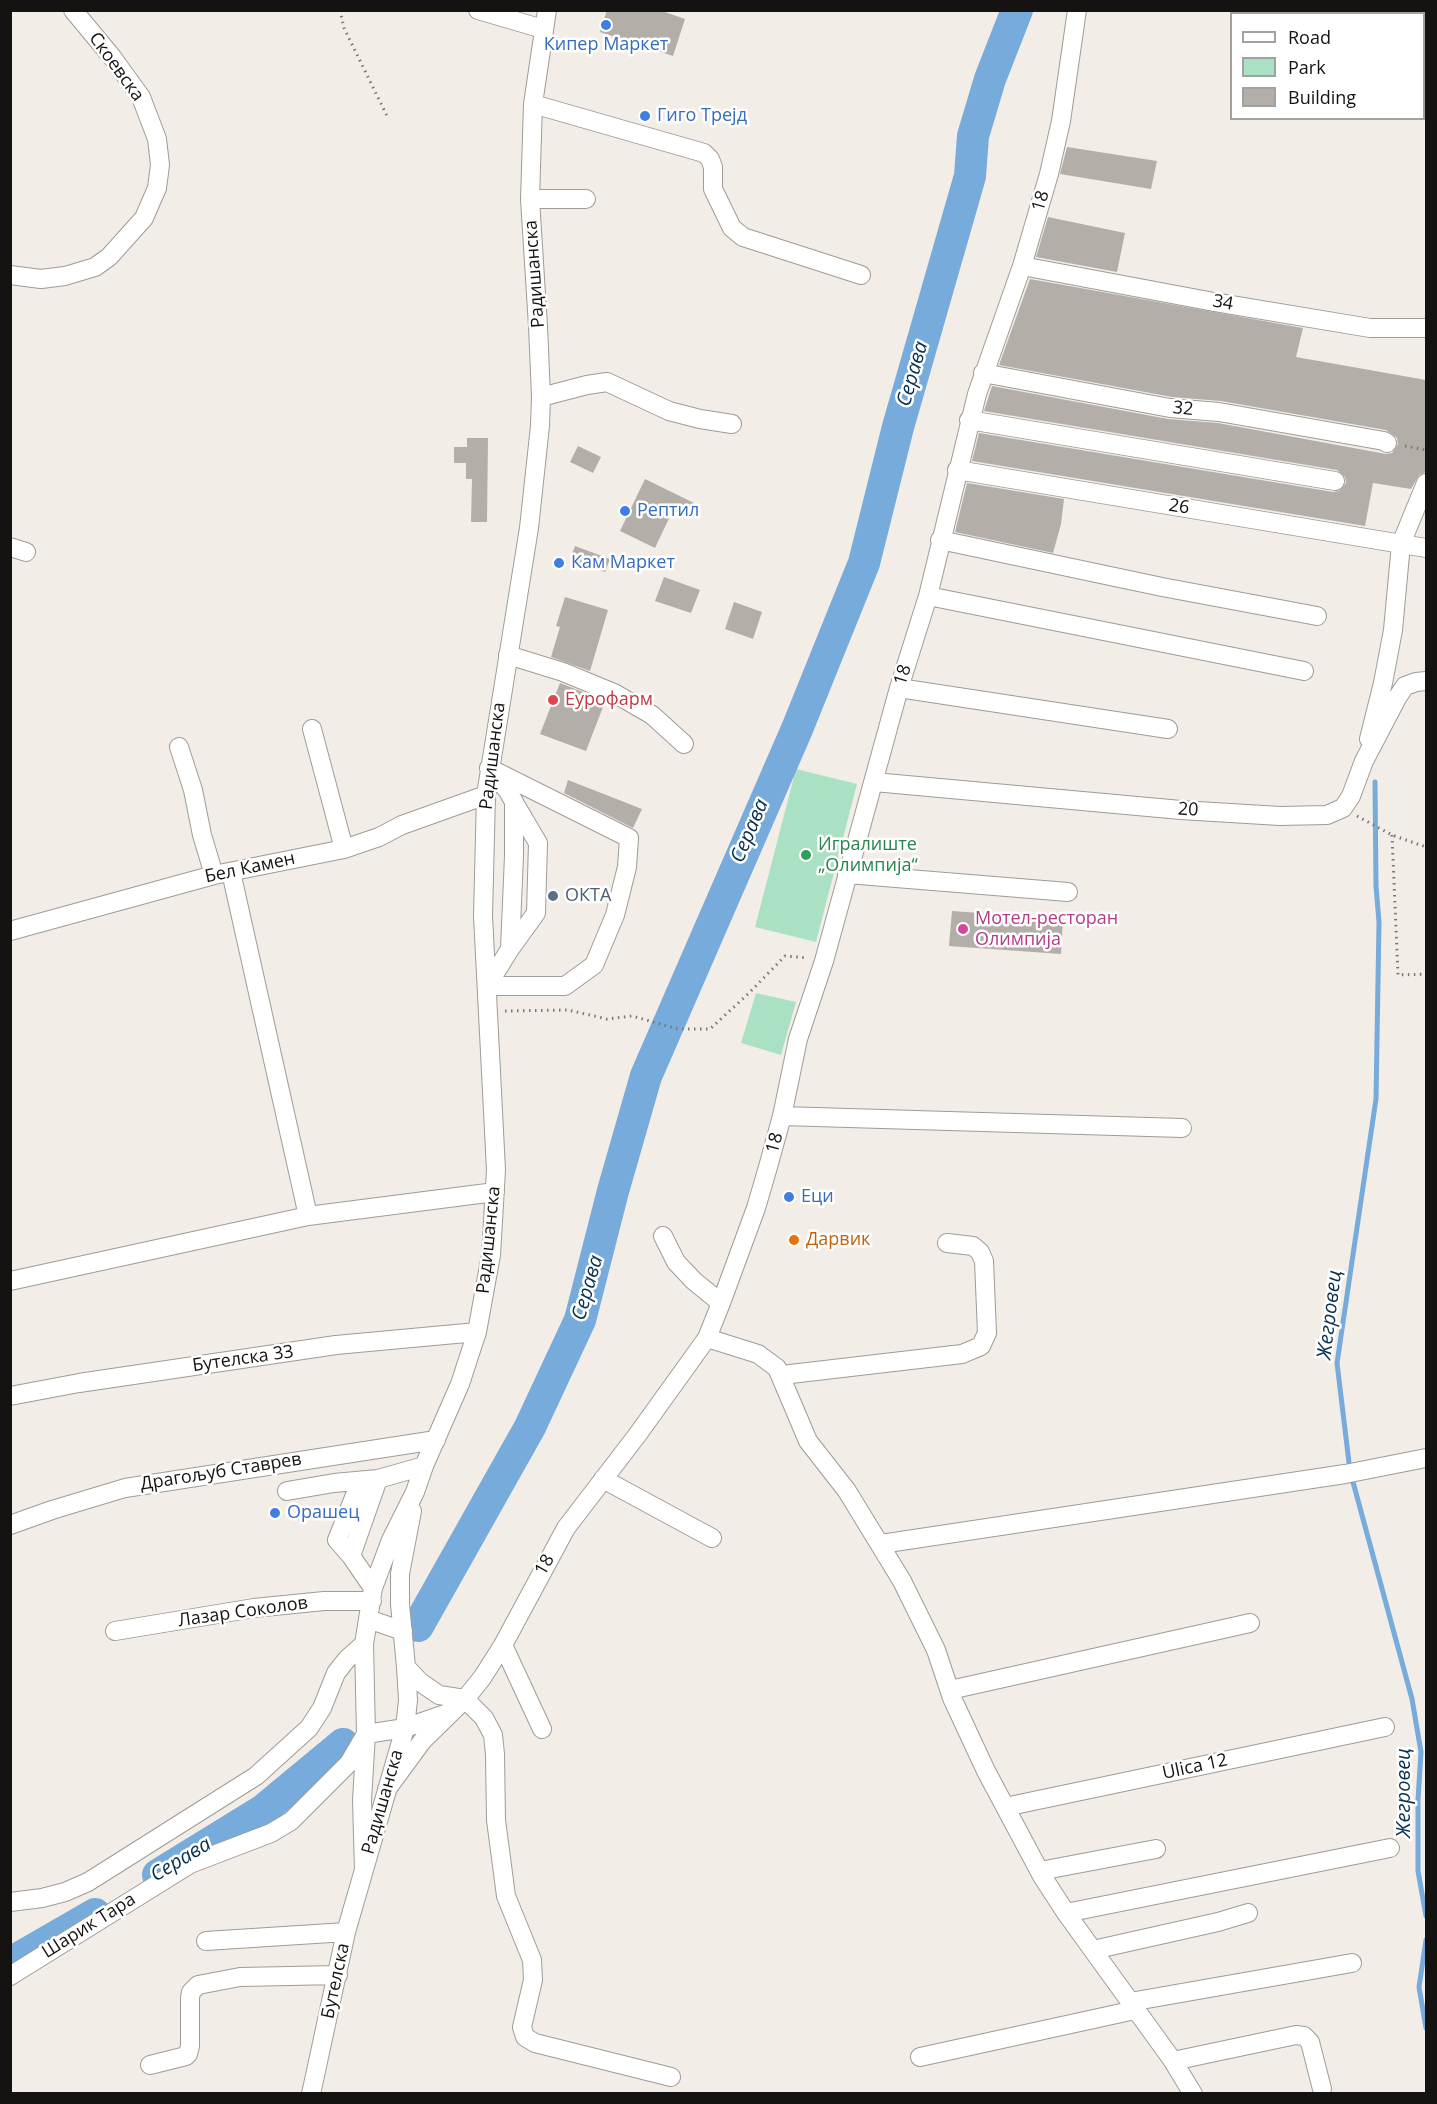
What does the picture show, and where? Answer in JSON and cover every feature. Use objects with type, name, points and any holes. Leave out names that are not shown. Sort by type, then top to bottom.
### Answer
[{"type":"street","name":"Скоевска","points":[[10,275],[41,279],[65,276],[95,267],[109,257],[144,218],[157,188],[160,165],[157,140],[141,97],[73,10]]},
{"type":"street","points":[[478,10],[543,29]]},
{"type":"street","name":"Радишанска","points":[[364,1870],[362,1800],[366,1734],[364,1644],[371,1603],[391,1540],[415,1492],[460,1384],[477,1332],[491,1255],[495,1192],[483,916],[486,795],[529,528],[541,397],[530,199],[533,104],[547,10]]},
{"type":"street","name":"18","points":[[387,1789],[423,1740],[459,1706],[482,1678],[566,1528],[707,1338],[721,1303],[756,1208],[782,1116],[817,959],[847,874],[899,688],[928,596],[969,420],[983,372],[1022,266],[1049,174],[1059,132],[1077,10]]},
{"type":"street","points":[[533,104],[704,153],[710,159],[713,167],[713,189],[732,228],[743,237],[861,275]]},
{"type":"street","points":[[530,199],[586,199]]},
{"type":"street","name":"34","points":[[1022,266],[1370,328],[1426,328]]},
{"type":"street","name":"32","points":[[983,372],[1170,408],[1219,412],[1386,442]]},
{"type":"street","points":[[541,397],[607,382],[669,411],[732,424]]},
{"type":"street","points":[[969,420],[1335,481]]},
{"type":"street","name":"26","points":[[957,470],[1425,548]]},
{"type":"street","points":[[1343,808],[1351,796],[1364,761],[1383,683],[1393,630],[1401,544],[1426,483]]},
{"type":"street","points":[[940,540],[1162,587],[1317,616]]},
{"type":"street","points":[[928,596],[1304,671]]},
{"type":"street","points":[[508,655],[563,672],[615,693],[652,715],[684,744]]},
{"type":"street","points":[[1364,761],[1388,718],[1396,698],[1405,686],[1426,681]]},
{"type":"street","points":[[899,688],[1168,729]]},
{"type":"street","points":[[312,729],[344,849]]},
{"type":"street","points":[[178,747],[193,790],[202,835],[222,873],[308,1216]]},
{"type":"street","points":[[487,986],[536,913],[538,843],[508,792],[489,768]]},
{"type":"street","points":[[487,986],[565,986],[594,965],[615,915],[627,867],[629,838],[489,768]]},
{"type":"street","name":"20","points":[[874,782],[1181,810],[1280,816],[1327,815],[1343,808]]},
{"type":"street","name":"Бел Камен","points":[[10,931],[222,873],[344,849],[379,837],[402,825],[486,795]]},
{"type":"street","points":[[510,949],[514,802]]},
{"type":"street","points":[[847,874],[1068,892]]},
{"type":"street","points":[[782,1116],[1182,1128]]},
{"type":"street","points":[[10,1281],[308,1216],[495,1192]]},
{"type":"street","points":[[663,1236],[676,1262],[694,1281],[721,1303]]},
{"type":"street","points":[[782,1375],[962,1354],[981,1346],[987,1333],[984,1261],[980,1252],[973,1246],[947,1243]]},
{"type":"street","name":"Бутелска 33","points":[[10,1396],[78,1383],[336,1345],[477,1332]]},
{"type":"street","points":[[707,1338],[758,1354],[777,1368],[782,1375],[808,1441],[847,1491],[902,1581],[936,1650],[950,1690],[1005,1807],[1040,1871],[1066,1913],[1173,2061],[1193,2094]]},
{"type":"street","name":"Драгољуб Ставрев","points":[[10,1525],[125,1488],[436,1440]]},
{"type":"street","points":[[881,1545],[1345,1474],[1426,1458]]},
{"type":"street","points":[[287,1491],[378,1479],[424,1466]]},
{"type":"street","points":[[371,1603],[351,1556],[337,1540],[357,1490],[378,1479]]},
{"type":"street","points":[[603,1479],[712,1538]]},
{"type":"street","name":"Радишанска","points":[[364,1870],[405,1728],[408,1700],[400,1604],[400,1574],[415,1492]]},
{"type":"street","name":"Лазар Соколов","points":[[115,1632],[254,1608],[324,1602],[371,1603],[403,1631]]},
{"type":"street","points":[[950,1690],[1250,1623]]},
{"type":"street","points":[[10,1902],[42,1898],[65,1892],[88,1882],[256,1776],[309,1728],[322,1708],[336,1673],[346,1659],[364,1644]]},
{"type":"street","points":[[502,1645],[542,1729]]},
{"type":"street","points":[[406,1666],[420,1682],[439,1695],[484,1718],[493,1735],[496,1820],[506,1896],[532,1960],[533,1980],[522,2027],[525,2037],[535,2043],[671,2078]]},
{"type":"street","points":[[366,1734],[405,1728],[459,1706]]},
{"type":"street","name":"Ulica 12","points":[[1005,1807],[1385,1727]]},
{"type":"street","name":"Шарик Тара","points":[[10,1976],[190,1864],[271,1833],[291,1821],[349,1763],[366,1734]]},
{"type":"street","points":[[1066,1913],[1390,1848]]},
{"type":"street","points":[[1040,1871],[1156,1849]]},
{"type":"street","name":"Бутелска","points":[[311,2094],[346,1932],[364,1870]]},
{"type":"street","points":[[1093,1950],[1248,1913]]},
{"type":"street","points":[[206,1941],[346,1932]]},
{"type":"street","points":[[920,2057],[1133,2006],[1352,1964]]},
{"type":"street","points":[[150,2065],[188,2054],[190,1998],[191,1992],[198,1984],[240,1977],[338,1975]]},
{"type":"street","points":[[1173,2061],[1296,2035],[1310,2042],[1322,2089]]},
{"type":"path","points":[[340,10],[344,28],[388,118]]},
{"type":"path","points":[[1386,442],[1426,450]]},
{"type":"path","points":[[1343,808],[1392,835],[1426,846]]},
{"type":"path","points":[[1392,835],[1398,975],[1426,974]]},
{"type":"path","points":[[488,1011],[568,1010],[607,1019],[632,1016],[678,1029],[710,1029],[785,956],[817,959]]},
{"type":"green space","name":"Игралиште „Олимпија“","points":[[796,769],[857,784],[816,942],[755,927]]},
{"type":"green space","points":[[756,993],[796,1002],[781,1055],[741,1043]]},
{"type":"building","points":[[607,10],[659,10],[685,19],[673,56],[600,32]]},
{"type":"building","points":[[1067,147],[1157,161],[1151,189],[1060,174]]},
{"type":"building","points":[[1048,217],[1125,233],[1117,272],[1036,257]]},
{"type":"building","points":[[1030,279],[1303,328],[1296,357],[1426,380],[1426,472],[1419,475],[1411,489],[1373,483],[1365,526],[972,461],[979,433],[1333,492],[1339,491],[1346,483],[1345,477],[1337,470],[984,411],[992,386],[1168,419],[1218,423],[1386,454],[1392,453],[1398,444],[1397,438],[1386,430],[1221,401],[1172,397],[999,365]]},
{"type":"building","points":[[467,438],[488,438],[487,522],[471,522],[472,479],[466,479],[466,463],[454,463],[454,447],[467,447]]},
{"type":"building","points":[[578,446],[601,457],[593,473],[570,462]]},
{"type":"building","points":[[645,479],[694,503],[687,517],[673,510],[655,548],[620,531]]},
{"type":"building","points":[[967,483],[1064,499],[1061,524],[1053,553],[955,532]]},
{"type":"building","points":[[575,546],[610,559],[605,572],[570,559]]},
{"type":"building","points":[[664,577],[700,590],[691,613],[655,601]]},
{"type":"building","points":[[565,597],[608,610],[590,671],[551,657],[560,627],[556,626]]},
{"type":"building","points":[[734,602],[762,612],[753,639],[725,629]]},
{"type":"building","points":[[560,683],[583,692],[581,699],[603,707],[586,751],[540,734]]},
{"type":"building","points":[[568,780],[642,809],[633,828],[564,793]]},
{"type":"building","points":[[952,911],[1063,919],[1061,954],[949,946]]},
{"type":"waterway","name":"Серава","points":[[418,1626],[530,1427],[580,1320],[613,1191],[646,1076],[797,729],[864,563],[898,427],[970,176],[973,136],[990,79],[1017,10]]},
{"type":"waterway","name":"Жегровец","points":[[1375,782],[1376,886],[1379,922],[1376,1099],[1337,1363],[1350,1471],[1412,1699],[1421,1752],[1418,1871],[1426,1916]]},
{"type":"waterway","name":"Серава","points":[[158,1875],[262,1811],[343,1744]]},
{"type":"waterway","name":"Серава","points":[[10,1963],[95,1914]]},
{"type":"waterway","name":"Жегровец","points":[[1426,1940],[1419,1987],[1426,2028]]},
{"type":"place","name":"Кипер Маркет","points":[[606,25]]},
{"type":"place","name":"Гиго Трејд","points":[[645,116]]},
{"type":"place","name":"Рептил","points":[[625,511]]},
{"type":"place","name":"Кам Маркет","points":[[559,563]]},
{"type":"place","name":"Еурофарм","points":[[553,700]]},
{"type":"place","name":"Игралиште „Олимпија“","points":[[806,855]]},
{"type":"place","name":"ОКТА","points":[[553,896]]},
{"type":"place","name":"Мотел-ресторан Олимпија","points":[[963,929]]},
{"type":"place","name":"Еци","points":[[789,1197]]},
{"type":"place","name":"Дарвик","points":[[794,1240]]},
{"type":"place","name":"Орашец","points":[[275,1513]]}]
